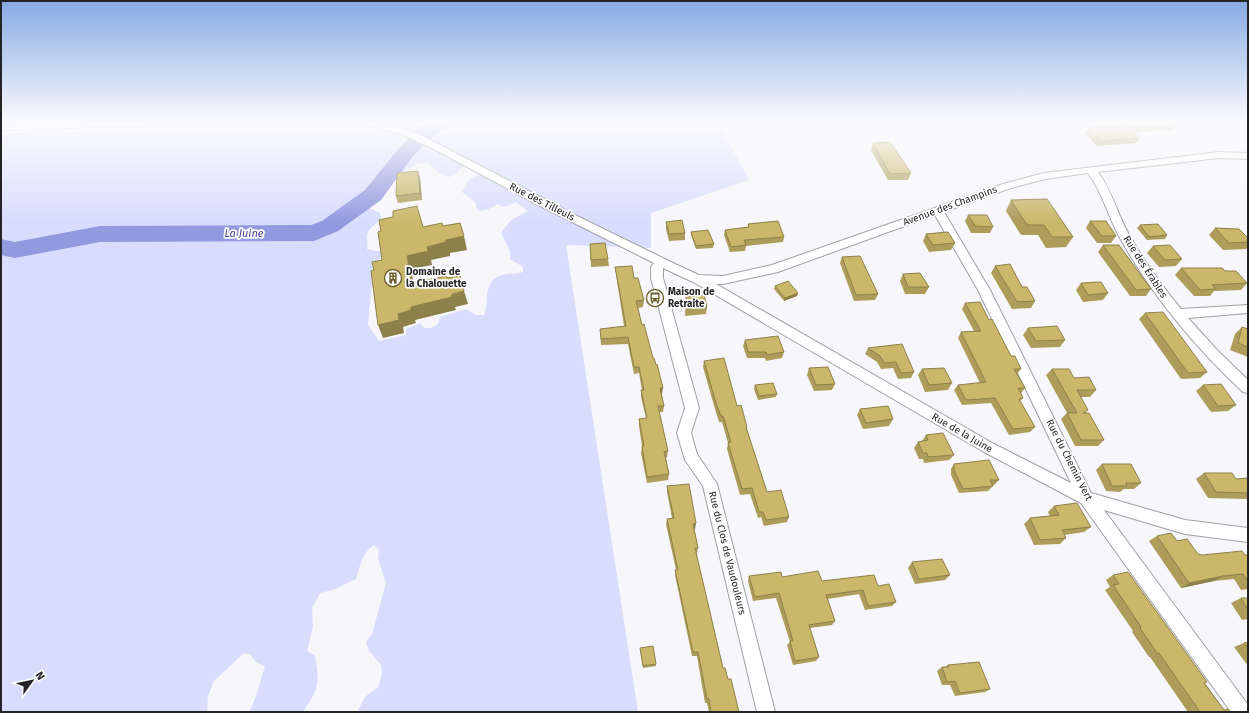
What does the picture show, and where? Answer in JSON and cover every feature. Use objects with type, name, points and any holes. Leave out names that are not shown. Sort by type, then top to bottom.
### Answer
[{"type":"street","name":"Rue des Tilleuls","points":[[455,156],[662,263]]},
{"type":"street","name":"Avenue des Champins","points":[[662,263],[697,279],[723,280],[774,269],[1007,186],[1044,176],[1210,156]]},
{"type":"street","name":"Rue des Érables","points":[[1091,170],[1098,179],[1125,237],[1160,294],[1218,361],[1248,388]]},
{"type":"street","name":"Rue du Chemin Vert","points":[[938,211],[984,290],[1086,498],[1242,712]]},
{"type":"street","name":"Rue du Clos de Vaudouleurs","points":[[662,263],[657,267],[657,278],[692,408],[684,433],[690,456],[710,484],[766,712]]},
{"type":"street","name":"Rue de la Juine","points":[[697,279],[989,448],[1086,498],[1185,527],[1248,535]]},
{"type":"street","points":[[1178,314],[1248,309]]},
{"type":"shaded area","points":[[1,156],[736,156],[749,180],[651,213],[651,248],[566,245],[638,712],[357,712],[365,697],[378,687],[382,675],[381,665],[369,651],[366,642],[372,634],[386,583],[378,559],[379,550],[374,545],[364,556],[356,579],[333,590],[320,593],[312,608],[313,627],[307,651],[315,655],[318,679],[315,691],[303,712],[249,712],[255,699],[265,666],[256,662],[250,654],[244,653],[214,681],[208,696],[207,712],[1,712]],"holes":[[[419,163],[428,163],[438,172],[449,177],[453,176],[464,167],[482,172],[469,180],[462,192],[476,203],[476,208],[479,211],[487,210],[498,204],[502,207],[516,202],[528,211],[511,220],[501,233],[510,251],[510,259],[523,267],[523,272],[502,275],[494,279],[488,288],[486,310],[484,315],[476,315],[466,309],[440,317],[438,324],[431,328],[424,328],[420,323],[406,329],[406,335],[379,341],[368,325],[372,281],[377,261],[383,252],[367,249],[367,233],[381,218],[380,213],[367,207],[390,181],[402,172]]]},
{"type":"building","points":[[880,156],[900,156],[911,173],[890,174]]},
{"type":"building","points":[[418,171],[420,193],[396,196],[397,173]]},
{"type":"building","points":[[1047,199],[1073,237],[1052,237],[1044,225],[1027,225],[1011,200]]},
{"type":"building","points":[[417,206],[423,227],[442,223],[443,226],[460,223],[464,236],[446,240],[446,242],[427,247],[428,251],[407,256],[412,283],[446,276],[447,278],[460,276],[464,291],[452,294],[452,297],[411,307],[411,310],[398,314],[399,320],[378,325],[371,271],[374,270],[372,262],[382,260],[378,232],[381,231],[379,220],[393,217],[393,211]]},
{"type":"building","points":[[968,215],[987,215],[993,227],[975,226]]},
{"type":"building","points":[[682,220],[685,233],[669,234],[666,222]]},
{"type":"building","points":[[778,221],[784,237],[744,240],[746,245],[731,247],[725,230],[749,227],[748,224]]},
{"type":"building","points":[[1090,221],[1106,221],[1116,236],[1102,236]]},
{"type":"building","points":[[1158,224],[1167,235],[1149,237],[1140,225]]},
{"type":"building","points":[[1215,228],[1239,229],[1248,238],[1248,242],[1229,243]]},
{"type":"building","points":[[708,230],[714,244],[696,246],[691,232]]},
{"type":"building","points":[[948,232],[955,243],[933,245],[926,234]]},
{"type":"building","points":[[605,243],[608,259],[591,260],[590,244]]},
{"type":"building","points":[[1103,245],[1119,245],[1151,289],[1136,290]]},
{"type":"building","points":[[1170,245],[1182,259],[1165,260],[1153,246]]},
{"type":"building","points":[[860,256],[878,294],[856,295],[842,257]]},
{"type":"building","points":[[1010,264],[1022,287],[1027,287],[1035,301],[1017,302],[995,266]]},
{"type":"building","points":[[632,266],[634,278],[638,278],[644,300],[636,301],[642,325],[644,324],[663,388],[660,388],[664,406],[658,406],[668,451],[664,452],[669,474],[647,477],[642,446],[644,446],[639,419],[647,418],[641,390],[644,390],[639,367],[634,367],[628,337],[601,339],[600,329],[626,326],[615,267]]},
{"type":"building","points":[[1181,268],[1222,268],[1225,271],[1236,271],[1247,283],[1212,285],[1216,289],[1200,290]]},
{"type":"building","points":[[920,273],[929,287],[908,287],[903,274]]},
{"type":"building","points":[[788,281],[798,293],[785,298],[775,286]]},
{"type":"building","points":[[1101,282],[1108,293],[1088,295],[1081,283]]},
{"type":"building","points":[[704,295],[707,307],[686,309],[686,297]]},
{"type":"building","points":[[980,302],[989,320],[992,319],[1011,356],[1015,356],[1021,369],[1014,369],[1025,388],[1018,388],[1023,398],[1019,399],[1035,427],[1013,429],[995,398],[966,400],[958,385],[986,382],[961,332],[981,331],[965,303]]},
{"type":"building","points":[[1163,312],[1207,372],[1188,373],[1145,313]]},
{"type":"building","points":[[1057,326],[1065,340],[1036,341],[1028,328]]},
{"type":"building","points":[[1242,327],[1248,329],[1248,347],[1238,343]]},
{"type":"building","points":[[778,336],[784,352],[767,355],[766,352],[748,352],[745,340]]},
{"type":"building","points":[[902,344],[914,372],[901,373],[896,362],[884,363],[880,356],[868,348]]},
{"type":"building","points":[[724,358],[737,406],[741,405],[746,427],[767,492],[781,490],[789,517],[766,520],[763,512],[759,512],[752,488],[742,489],[728,443],[731,442],[723,416],[721,416],[716,403],[704,361]]},
{"type":"building","points":[[828,367],[835,384],[816,385],[809,368]]},
{"type":"building","points":[[944,368],[952,383],[929,385],[922,369]]},
{"type":"building","points":[[1052,369],[1069,369],[1074,378],[1089,377],[1096,390],[1077,390],[1088,410],[1083,413],[1089,413],[1104,440],[1081,440],[1067,413],[1077,413]]},
{"type":"building","points":[[773,383],[777,394],[759,396],[755,385]]},
{"type":"building","points":[[1221,384],[1236,405],[1218,406],[1203,385]]},
{"type":"building","points":[[888,406],[893,419],[866,423],[860,409]]},
{"type":"building","points":[[943,433],[954,455],[928,457],[927,453],[923,453],[918,442],[928,440],[926,435]]},
{"type":"building","points":[[989,460],[999,480],[990,480],[993,486],[963,489],[954,470],[954,464]]},
{"type":"building","points":[[1102,464],[1131,464],[1141,483],[1126,483],[1127,486],[1112,486]]},
{"type":"building","points":[[1204,473],[1232,473],[1236,479],[1248,478],[1248,493],[1216,492]]},
{"type":"building","points":[[689,484],[696,523],[693,524],[698,548],[695,548],[723,668],[725,668],[728,679],[731,679],[739,712],[711,712],[698,652],[693,652],[675,570],[678,570],[667,519],[674,518],[667,486]]},
{"type":"building","points":[[1077,503],[1091,527],[1062,530],[1066,538],[1040,540],[1030,518],[1059,515],[1054,506]]},
{"type":"building","points":[[1171,533],[1177,541],[1187,539],[1198,554],[1202,555],[1242,551],[1245,555],[1248,555],[1248,581],[1243,574],[1223,576],[1189,583],[1157,536]]},
{"type":"building","points":[[942,559],[950,575],[919,579],[912,562]]},
{"type":"building","points":[[818,571],[822,581],[874,575],[878,586],[889,584],[896,602],[868,606],[863,590],[826,595],[835,621],[809,625],[819,657],[795,661],[790,641],[793,641],[779,593],[755,597],[749,576],[781,572],[782,577]]},
{"type":"building","points":[[1128,572],[1207,682],[1204,683],[1224,710],[1228,709],[1230,712],[1200,712],[1159,653],[1157,653],[1113,585],[1119,584],[1113,575]]},
{"type":"building","points":[[1241,598],[1248,598],[1248,610]]},
{"type":"building","points":[[1248,642],[1248,648],[1244,643]]},
{"type":"building","points":[[653,646],[656,664],[643,666],[640,648]]},
{"type":"building","points":[[979,662],[990,689],[960,693],[955,681],[947,682],[942,667]]},
{"type":"waterway","name":"La Juine","points":[[1,247],[15,250],[100,234],[314,233],[330,226],[373,195],[403,156]]},
{"type":"place","name":"Domaine de la Chalouette","points":[[393,278]]},
{"type":"place","name":"Maison de Retraite","points":[[655,298]]}]
